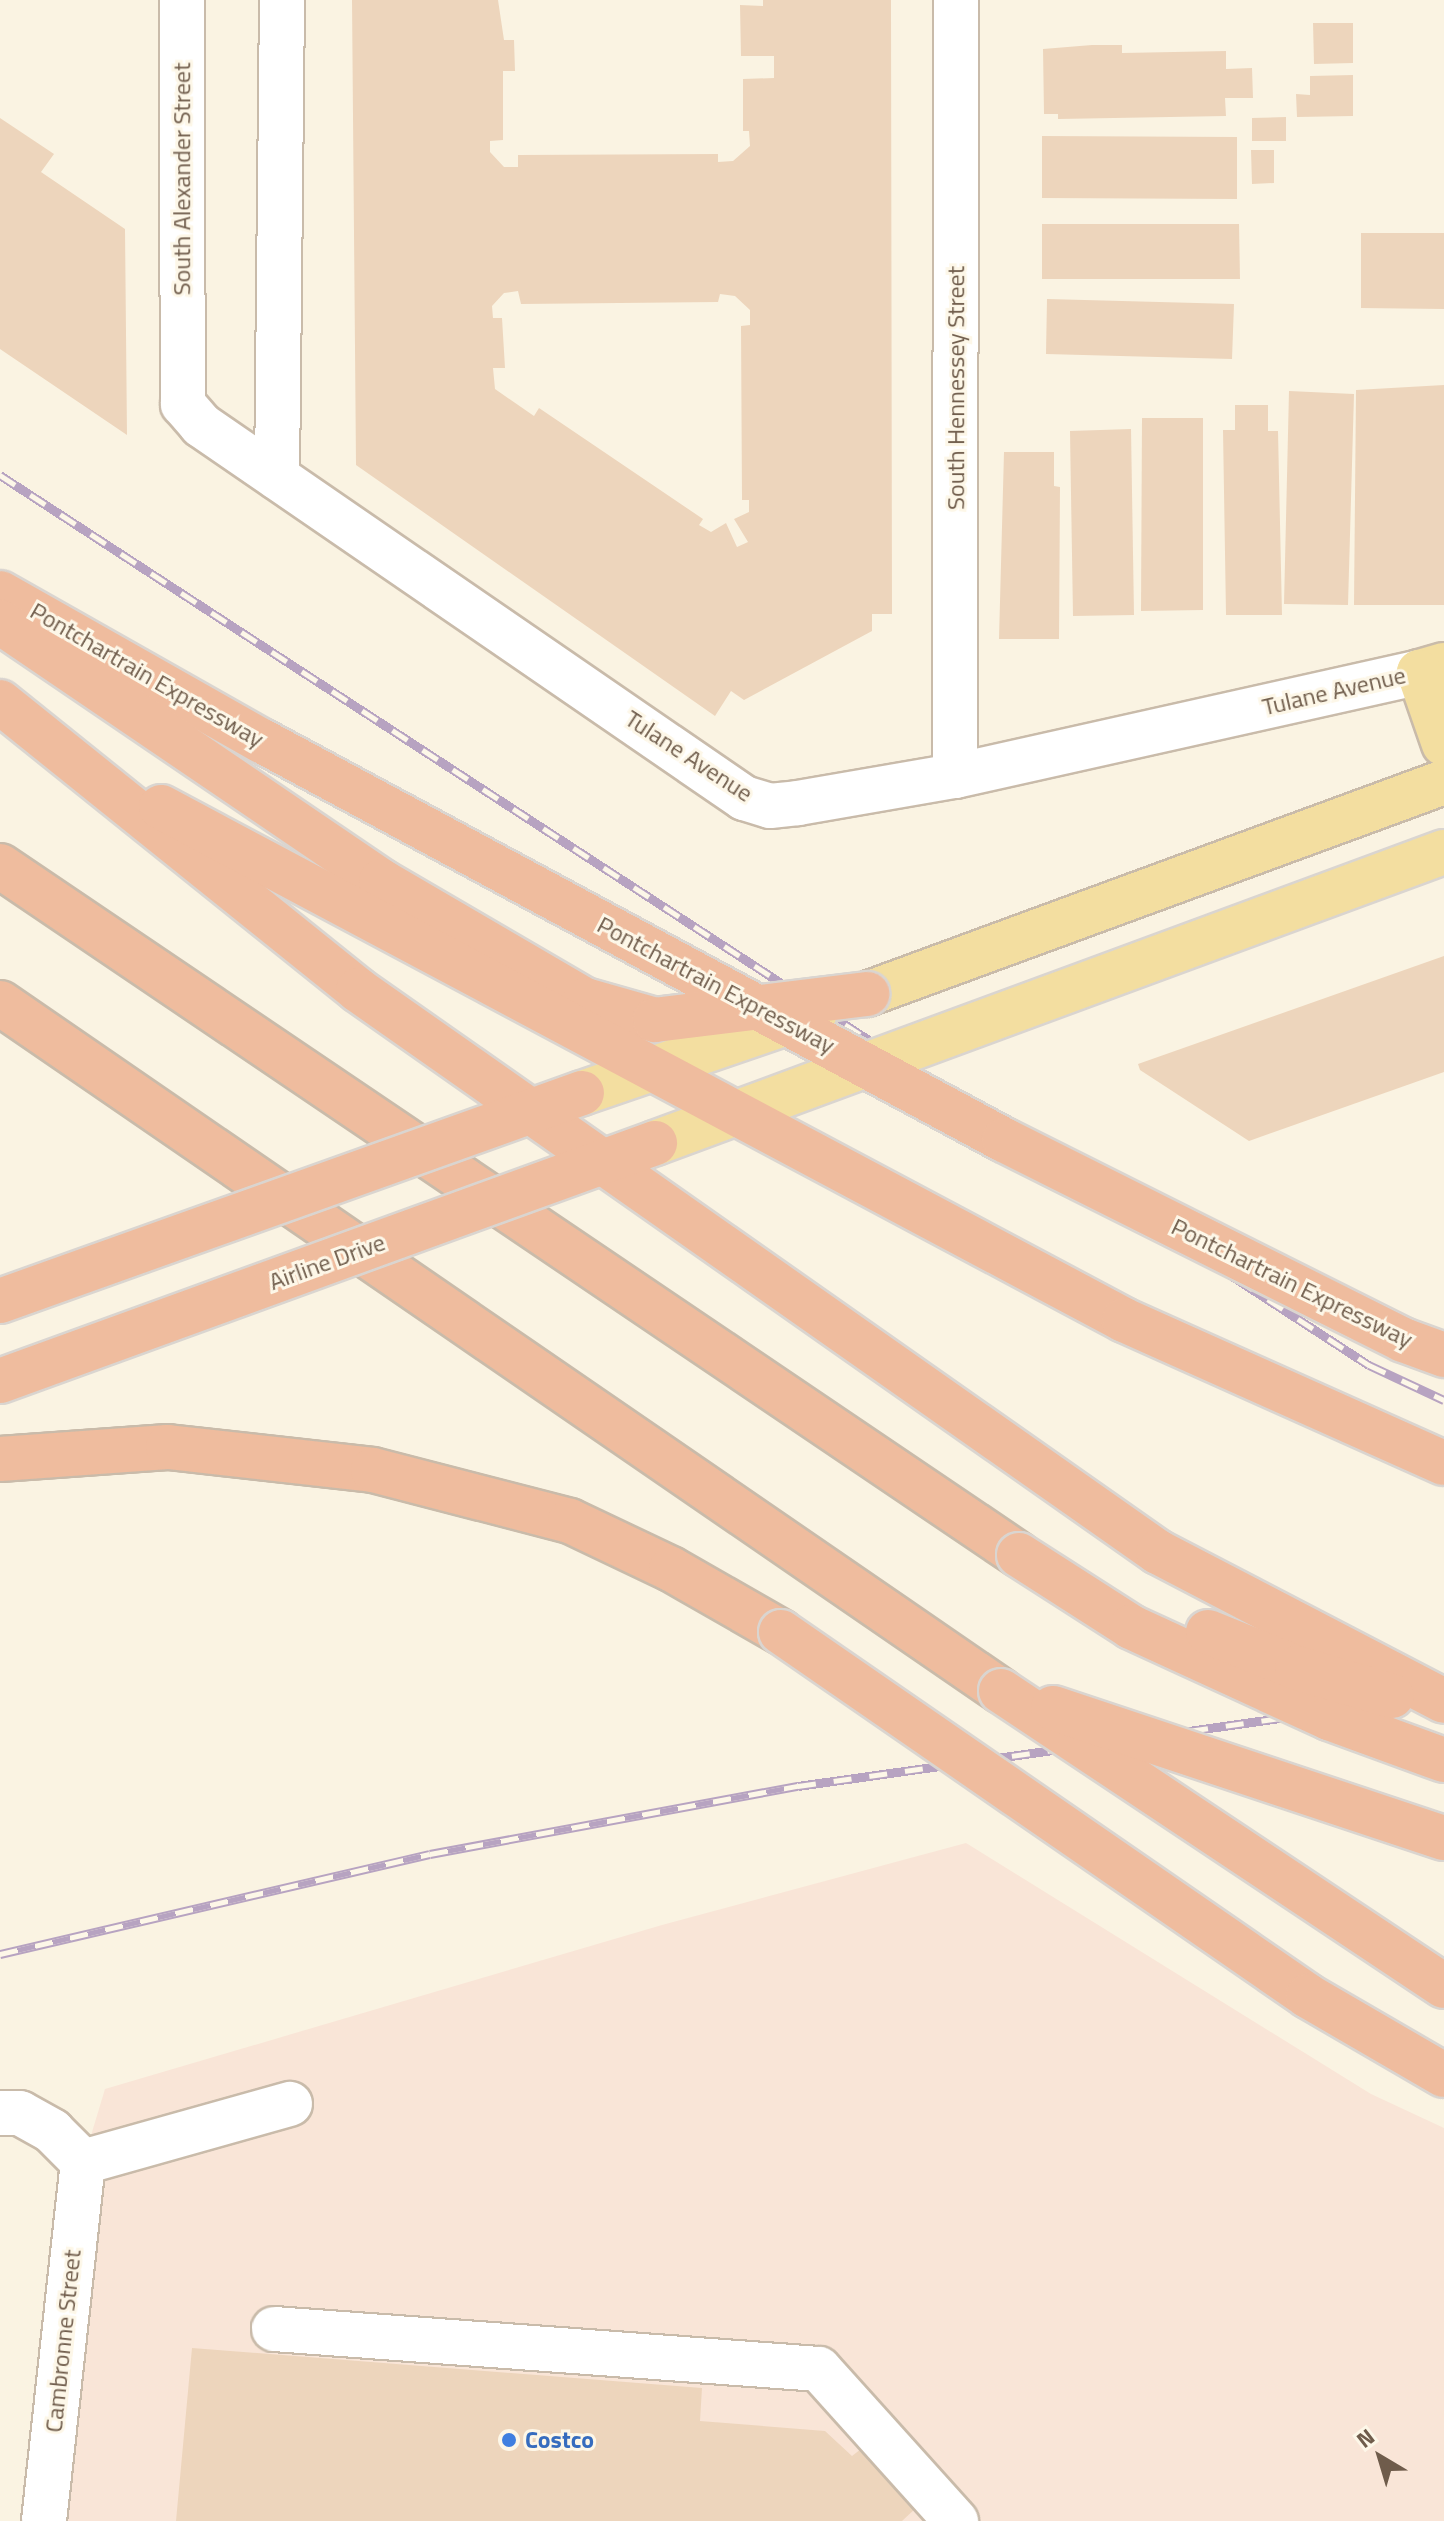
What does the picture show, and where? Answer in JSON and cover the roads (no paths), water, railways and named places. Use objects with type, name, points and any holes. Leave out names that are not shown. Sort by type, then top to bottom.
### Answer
[{"type":"highway","name":"Pontchartrain Expressway","points":[[0,593],[262,741],[1004,1140],[1403,1340],[1444,1355]]},
{"type":"highway","points":[[0,622],[381,881],[585,1000],[655,1020],[867,994]]},
{"type":"highway","points":[[0,702],[358,990],[1158,1552],[1444,1701]]},
{"type":"highway","points":[[0,721],[1124,1320],[1444,1463]]},
{"type":"highway","points":[[0,866],[1019,1555],[1131,1627],[1329,1718],[1444,1760]]},
{"type":"highway","points":[[14,1012],[1001,1691],[1444,1986]]},
{"type":"highway","points":[[0,1301],[582,1093]]},
{"type":"highway","name":"Airline Drive","points":[[0,1381],[655,1143]]},
{"type":"highway","points":[[0,1459],[168,1447],[258,1456],[373,1470],[570,1521],[776,1629],[1308,1996],[1444,2075]]},
{"type":"highway","points":[[1019,1555],[1297,1668],[1444,1712]]},
{"type":"highway","points":[[1001,1691],[1444,1838]]},
{"type":"main road","points":[[1432,668],[1444,744]]},
{"type":"main road","points":[[582,1093],[867,994],[1444,782]]},
{"type":"main road","points":[[655,1143],[1444,852]]},
{"type":"street","name":"South Alexander Street","points":[[182,0],[183,359]]},
{"type":"street","points":[[277,477],[282,0]]},
{"type":"street","name":"South Hennessey Street","points":[[955,776],[956,0]]},
{"type":"street","name":"Tulane Avenue","points":[[183,359],[183,404],[201,425],[744,798],[770,806],[955,776],[1432,668]]},
{"type":"street","points":[[0,2113],[20,2113],[52,2131],[83,2162],[290,2104]]},
{"type":"street","name":"Cambronne Street","points":[[44,2521],[83,2162]]},
{"type":"street","points":[[274,2329],[819,2369],[956,2521]]},
{"type":"railway","points":[[0,475],[1369,1365],[1444,1400]]},
{"type":"railway","points":[[0,1954],[430,1854],[798,1786],[1444,1695]]},
{"type":"place","name":"Costco","points":[[509,2440]]}]
